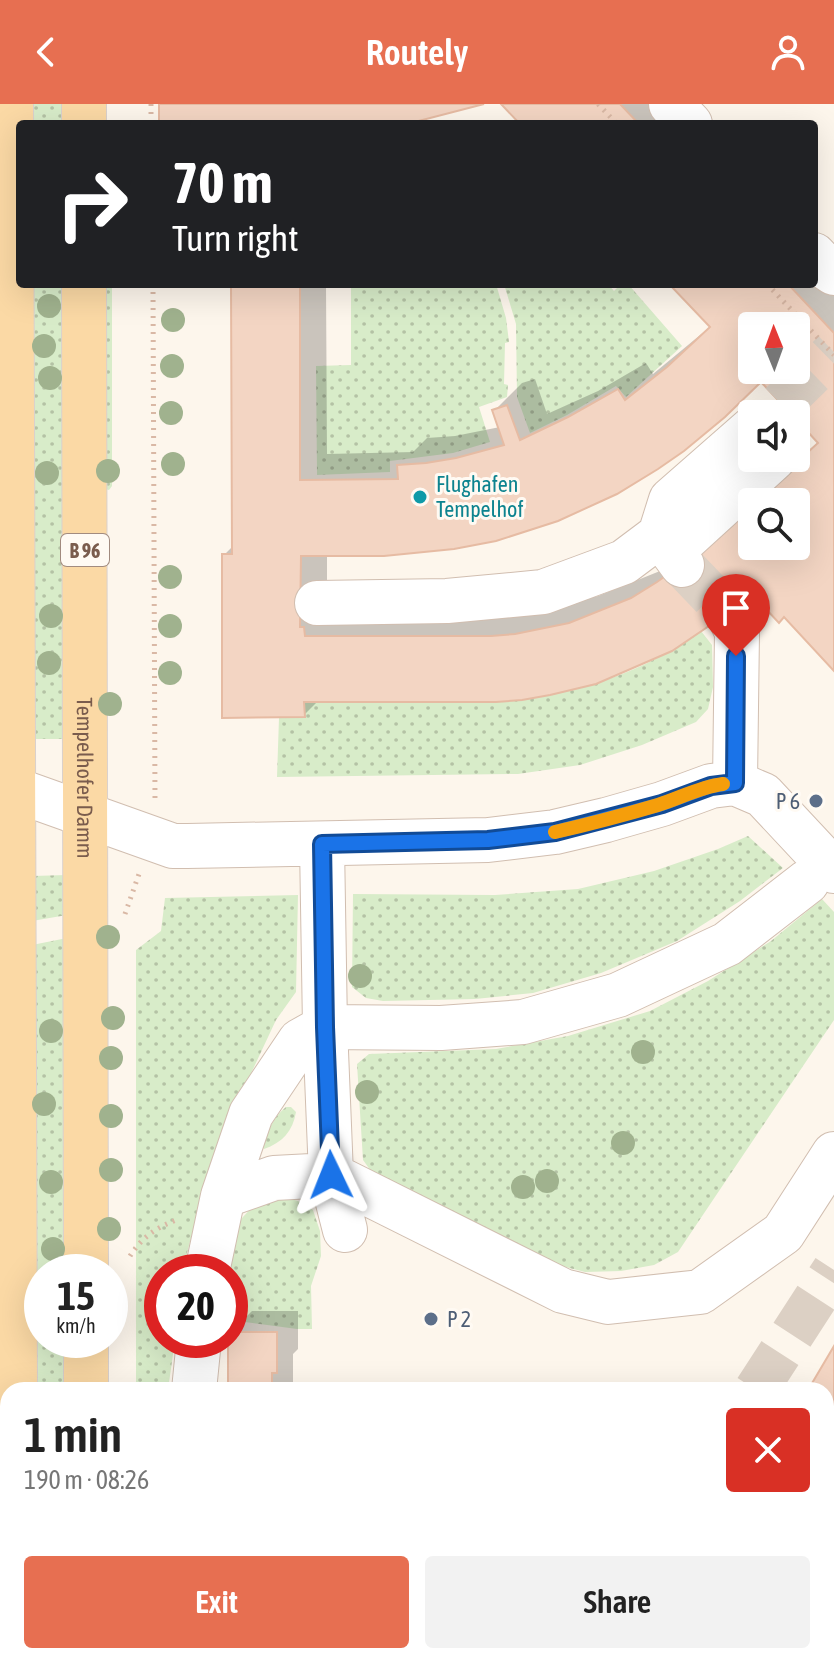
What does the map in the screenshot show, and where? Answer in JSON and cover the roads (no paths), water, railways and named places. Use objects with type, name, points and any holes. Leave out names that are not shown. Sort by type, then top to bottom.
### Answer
[{"type":"main road","points":[[11,104],[7,1071],[15,1382]]},
{"type":"main road","name":"Tempelhofer Damm","points":[[84,288],[86,1254]]},
{"type":"main road","points":[[86,1358],[86,1382]]},
{"type":"street","points":[[671,104],[686,120]]},
{"type":"street","points":[[818,258],[834,273]]},
{"type":"street","points":[[671,550],[671,500],[738,441]]},
{"type":"street","points":[[317,603],[447,601],[543,592],[624,562],[671,550],[758,472]]},
{"type":"street","points":[[728,613],[737,632],[735,783]]},
{"type":"street","points":[[7,789],[173,846],[488,840],[555,832],[662,804],[711,786],[735,783],[763,795],[821,877],[727,944],[618,995],[523,1022],[441,1028],[325,1027],[300,1041],[251,1114],[223,1196],[211,1254]]},
{"type":"street","points":[[322,844],[331,1175],[345,1230]]},
{"type":"street","points":[[223,1196],[274,1178],[331,1175],[563,1291],[608,1302],[700,1292],[783,1233],[834,1154]]},
{"type":"street","points":[[195,1382],[197,1358]]},
{"type":"tunnel","points":[[785,400],[834,352]]},
{"type":"tunnel","points":[[682,565],[728,613]]},
{"type":"tunnel","points":[[761,1382],[834,1270]]},
{"type":"place","name":"Flughafen Tempelhof","points":[[420,497]]},
{"type":"place","name":"P 6","points":[[816,801]]},
{"type":"place","name":"P 2","points":[[431,1319]]}]
